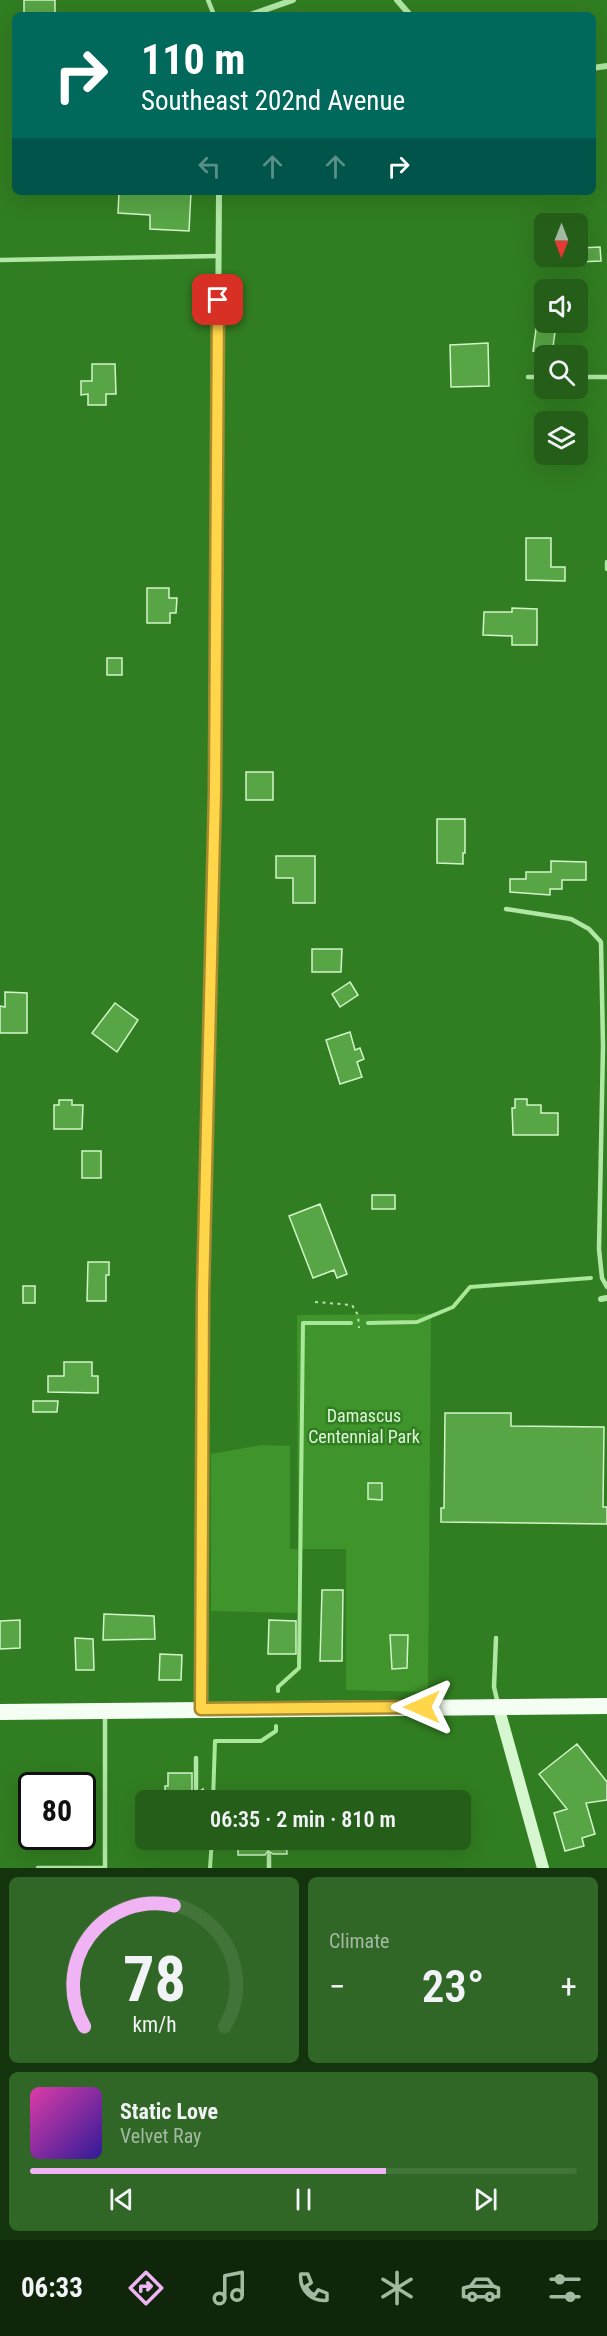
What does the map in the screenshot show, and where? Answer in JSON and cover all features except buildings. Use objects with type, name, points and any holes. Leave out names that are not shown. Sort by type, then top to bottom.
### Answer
[{"type":"highway","points":[[0,1712],[607,1706]]},
{"type":"main road","points":[[498,1706],[543,1868]]},
{"type":"street","points":[[259,12],[293,0]]},
{"type":"street","points":[[397,0],[407,12]]},
{"type":"street","points":[[201,1709],[203,1294],[215,792],[219,195]]},
{"type":"lane","points":[[0,260],[219,256]]},
{"type":"lane","points":[[528,377],[534,377]]},
{"type":"lane","points":[[588,377],[607,377]]},
{"type":"lane","points":[[607,562],[607,569]]},
{"type":"lane","points":[[506,909],[571,919],[589,929],[601,942],[603,1046],[599,1249],[602,1278],[607,1287]]},
{"type":"lane","points":[[496,1638],[494,1687],[498,1706]]},
{"type":"lane","points":[[38,1868],[105,1868],[105,1710]]},
{"type":"lane","points":[[196,1758],[196,1790]]},
{"type":"lane","points":[[268,1855],[269,1868]]},
{"type":"path","points":[[315,1302],[352,1305],[358,1315],[359,1328]]},
{"type":"green space","name":"Damascus Centennial Park","points":[[431,1314],[428,1692],[346,1690],[346,1549],[298,1549],[297,1315]]},
{"type":"green space","points":[[262,1445],[290,1446],[290,1549],[298,1549],[297,1613],[211,1611],[211,1454]]},
{"type":"waterway","points":[[368,1323],[417,1322],[453,1307],[470,1287],[591,1278]]},
{"type":"waterway","points":[[278,1691],[278,1687],[299,1668],[303,1323],[351,1323]]},
{"type":"waterway","points":[[213,1790],[215,1741],[261,1741],[276,1731],[276,1726]]},
{"type":"waterway","points":[[210,1868],[211,1850]]},
{"type":"route","points":[[218,300],[215,792],[203,1294],[201,1709],[422,1707]]}]
